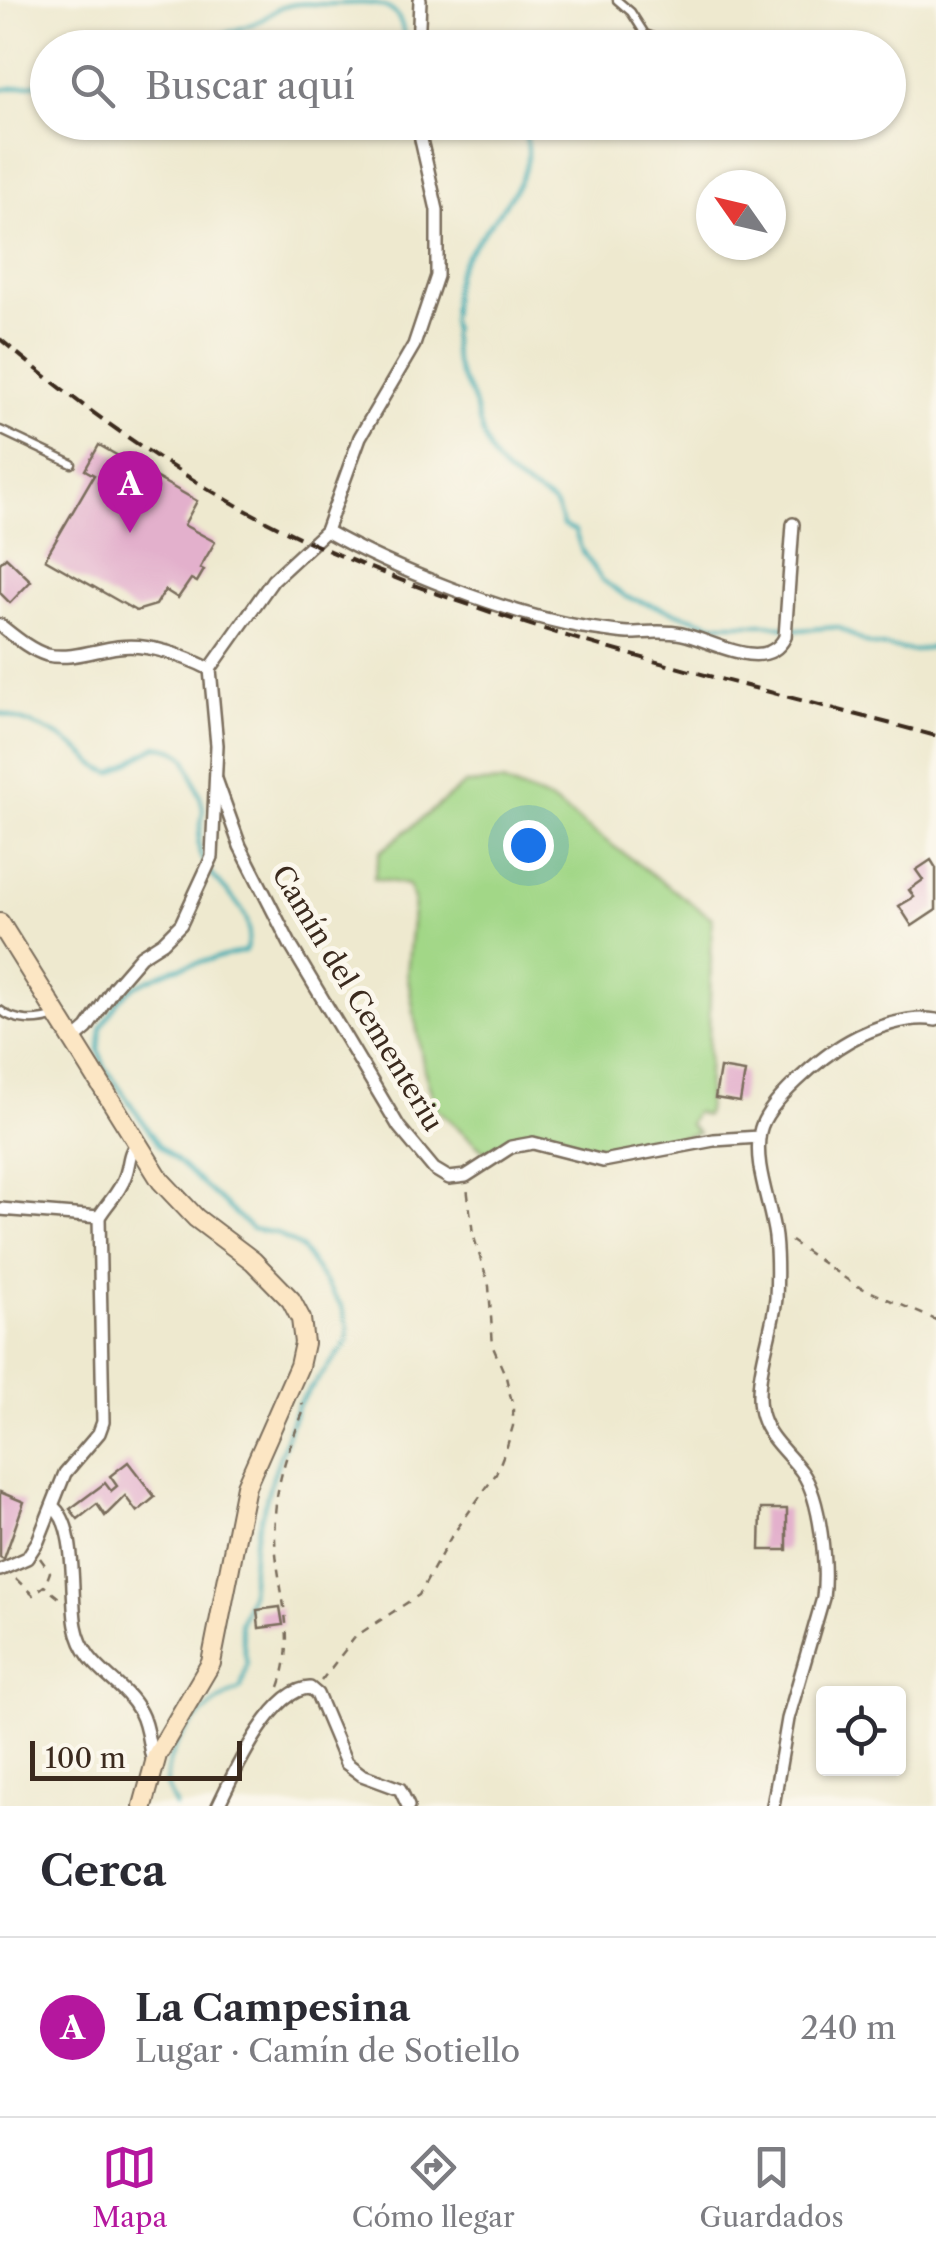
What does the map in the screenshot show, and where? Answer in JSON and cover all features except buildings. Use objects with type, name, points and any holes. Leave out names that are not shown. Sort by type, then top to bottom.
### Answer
[{"type":"street","points":[[419,30],[420,0]]},
{"type":"street","points":[[72,1040],[87,1028],[141,956],[181,924],[200,888],[212,857],[216,779],[215,692],[210,668],[272,580],[326,531],[360,437],[414,345],[437,276],[438,210],[418,140]]},
{"type":"street","points":[[326,531],[416,573],[559,622],[625,633],[674,632],[748,654],[766,654],[777,650],[784,637],[794,524]]},
{"type":"street","points":[[0,625],[46,655],[136,647],[188,658],[210,668]]},
{"type":"street","name":"Camín del Cementeriu","points":[[216,779],[240,846],[291,946],[399,1128],[434,1169],[448,1178],[466,1176]]},
{"type":"street","points":[[0,923],[161,1181],[196,1218],[253,1261],[291,1300],[301,1319],[304,1343],[299,1366],[246,1486],[211,1663],[154,1765],[144,1805]]},
{"type":"street","points":[[773,1806],[788,1719],[826,1576],[812,1490],[804,1474],[772,1436],[762,1419],[758,1400],[776,1298],[775,1238],[759,1137],[761,1126],[781,1096],[846,1042],[878,1028],[925,1018],[936,1020]]},
{"type":"street","points":[[466,1176],[510,1147],[533,1143],[602,1160],[714,1140],[759,1137]]},
{"type":"street","points":[[2,1569],[27,1558],[53,1507],[64,1473],[103,1422],[99,1217],[116,1195],[126,1176],[132,1149],[138,1144]]},
{"type":"street","points":[[0,1209],[99,1217]]},
{"type":"street","points":[[53,1507],[62,1513],[68,1534],[80,1646],[139,1709],[154,1765]]},
{"type":"street","points":[[218,1806],[241,1759],[264,1725],[291,1693],[310,1688],[317,1694],[346,1763],[400,1789],[408,1806]]},
{"type":"lane","points":[[617,0],[631,12],[642,30]]},
{"type":"lane","points":[[0,430],[72,464]]},
{"type":"lane","points":[[0,1010],[7,1016],[38,1022],[57,1015]]},
{"type":"path","points":[[310,1688],[356,1636],[419,1595],[451,1537],[496,1474],[510,1436],[512,1407],[506,1377],[493,1346],[488,1286],[473,1234],[466,1176]]},
{"type":"path","points":[[775,1238],[785,1238],[855,1285],[936,1320]]},
{"type":"path","points":[[277,1692],[287,1666],[290,1641],[275,1543],[276,1498],[284,1460],[304,1406]]},
{"type":"path","points":[[2,1569],[33,1596],[44,1586],[50,1572]]},
{"type":"path","points":[[44,1586],[74,1610]]},
{"type":"green space","points":[[502,782],[553,802],[712,918],[707,1112],[705,1116],[695,1112],[689,1124],[698,1133],[627,1151],[598,1153],[529,1133],[485,1152],[436,1108],[424,1070],[407,973],[414,900],[408,885],[374,878],[380,852],[465,784]]},
{"type":"waterway","points":[[234,30],[290,5],[364,3],[394,12],[403,30]]},
{"type":"waterway","points":[[0,90],[30,85]]},
{"type":"waterway","points":[[526,140],[527,161],[519,182],[474,245],[455,281],[452,315],[459,373],[472,396],[484,437],[497,463],[515,480],[554,504],[563,526],[575,531],[581,549],[601,579],[626,597],[713,624],[767,624],[798,630],[838,627],[868,644],[913,651],[936,646]]},
{"type":"waterway","points":[[0,713],[57,735],[112,773],[157,746],[185,758],[203,810],[199,851],[208,869],[243,911],[249,936],[245,951],[173,969],[135,986],[119,1000],[101,1028],[99,1051],[105,1067],[159,1145],[252,1229],[276,1233],[301,1248],[342,1307],[348,1326],[348,1342],[298,1404],[271,1482],[254,1543],[250,1595],[240,1624],[247,1664],[241,1688],[215,1704],[180,1739],[168,1768],[167,1787],[175,1806]]},
{"type":"railway","points":[[0,339],[73,398],[151,453],[232,503],[316,545],[391,576],[544,629],[936,736]]},
{"type":"place","name":"La Campesina","points":[[130,533]]}]
